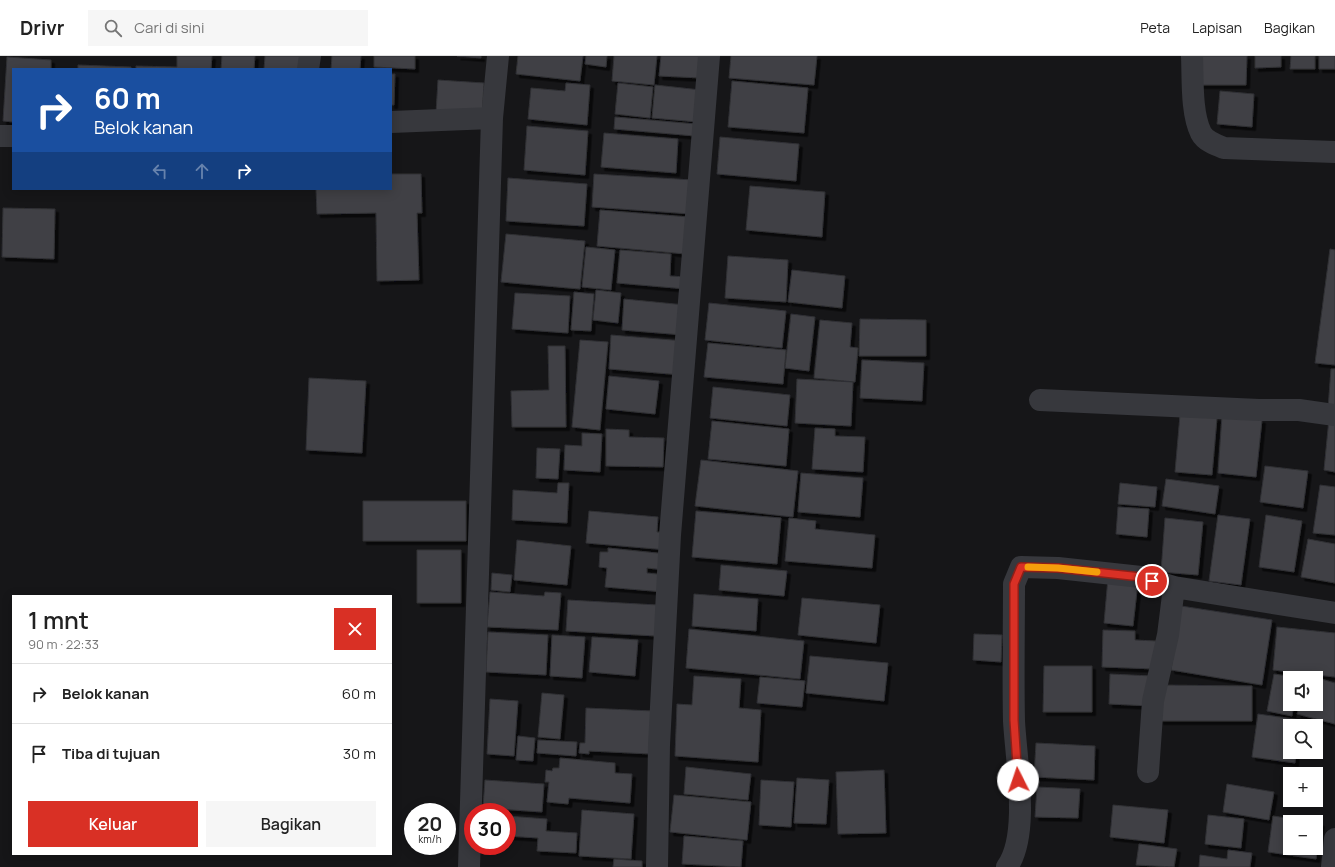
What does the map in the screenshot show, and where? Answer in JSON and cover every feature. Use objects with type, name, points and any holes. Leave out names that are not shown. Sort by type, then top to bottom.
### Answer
[{"type":"street","points":[[308,68],[310,56]]},
{"type":"street","points":[[469,867],[492,118],[498,56]]},
{"type":"street","points":[[657,867],[659,745],[670,535],[710,56]]},
{"type":"street","points":[[1192,56],[1196,113],[1201,134],[1212,144],[1224,148],[1335,152]]},
{"type":"street","points":[[392,122],[492,118]]},
{"type":"street","points":[[0,136],[12,136]]},
{"type":"street","points":[[1040,400],[1252,410],[1298,410],[1335,415]]},
{"type":"street","points":[[1007,867],[1011,861],[1018,840],[1019,826],[1014,720],[1014,584],[1017,572],[1021,567],[1058,568],[1141,577],[1174,587],[1335,612]]},
{"type":"street","points":[[1148,772],[1154,701],[1168,635],[1174,587]]},
{"type":"street","points":[[1332,867],[1335,838]]},
{"type":"building","points":[[177,56],[212,56],[211,68],[136,68],[136,66],[177,67]]},
{"type":"building","points":[[222,56],[255,56],[254,68],[221,68]]},
{"type":"building","points":[[265,56],[302,56],[301,68],[264,68]]},
{"type":"building","points":[[332,56],[361,56],[360,68],[331,68]]},
{"type":"building","points":[[374,56],[415,56],[415,69],[374,67]]},
{"type":"building","points":[[457,56],[481,56],[481,58]]},
{"type":"building","points":[[518,56],[583,56],[580,81],[516,74]]},
{"type":"building","points":[[586,56],[607,56],[606,67],[585,64]]},
{"type":"building","points":[[614,56],[657,56],[654,85],[612,81]]},
{"type":"building","points":[[661,56],[702,56],[701,78],[659,76]]},
{"type":"building","points":[[731,56],[817,56],[814,85],[729,78]]},
{"type":"building","points":[[1197,56],[1247,56],[1246,85],[1197,85]]},
{"type":"building","points":[[1255,56],[1281,56],[1281,67],[1255,68]]},
{"type":"building","points":[[1291,56],[1315,56],[1315,69],[1290,69]]},
{"type":"building","points":[[1319,56],[1335,56],[1335,69],[1319,69]]},
{"type":"building","points":[[7,57],[51,60],[51,68],[12,68],[12,122],[3,121]]},
{"type":"building","points":[[78,65],[131,67],[131,68],[78,68]]},
{"type":"building","points":[[392,74],[395,74],[394,105],[392,105]]},
{"type":"building","points":[[438,80],[484,83],[482,115],[436,113]]},
{"type":"building","points":[[732,81],[808,88],[804,133],[728,127]]},
{"type":"building","points":[[566,83],[590,85],[587,125],[528,119],[531,88],[565,91]]},
{"type":"building","points":[[618,83],[653,87],[650,118],[615,114]]},
{"type":"building","points":[[655,85],[701,90],[698,122],[652,118]]},
{"type":"building","points":[[1220,91],[1254,94],[1252,127],[1217,124]]},
{"type":"building","points":[[615,117],[696,124],[695,136],[614,129]]},
{"type":"building","points":[[527,126],[588,131],[585,175],[524,170]]},
{"type":"building","points":[[604,133],[678,139],[676,173],[601,167]]},
{"type":"building","points":[[720,137],[799,144],[796,181],[717,174]]},
{"type":"building","points":[[392,174],[421,174],[422,213],[417,213],[419,280],[377,281],[376,213],[317,214],[316,190],[392,190]]},
{"type":"building","points":[[594,174],[693,180],[691,214],[592,207]]},
{"type":"building","points":[[508,178],[587,184],[584,226],[506,221]]},
{"type":"building","points":[[750,186],[825,192],[822,237],[746,230]]},
{"type":"building","points":[[3,208],[55,209],[54,259],[2,257]]},
{"type":"building","points":[[600,210],[689,217],[686,254],[597,246]]},
{"type":"building","points":[[506,234],[585,241],[580,289],[501,282]]},
{"type":"building","points":[[586,247],[615,250],[611,290],[582,287]]},
{"type":"building","points":[[1330,249],[1335,250],[1335,365],[1315,363]]},
{"type":"building","points":[[620,250],[671,254],[670,276],[687,277],[686,289],[617,283]]},
{"type":"building","points":[[728,256],[788,260],[786,302],[725,298]]},
{"type":"building","points":[[792,270],[845,276],[842,308],[788,302]]},
{"type":"building","points":[[596,290],[621,293],[618,323],[593,320]]},
{"type":"building","points":[[574,292],[594,294],[591,331],[571,330]]},
{"type":"building","points":[[515,293],[570,296],[568,333],[512,329]]},
{"type":"building","points":[[624,299],[685,305],[683,335],[622,330]]},
{"type":"building","points":[[709,303],[786,311],[782,348],[705,340]]},
{"type":"building","points":[[791,314],[815,317],[809,371],[785,368]]},
{"type":"building","points":[[860,319],[926,320],[926,356],[859,356]]},
{"type":"building","points":[[820,320],[852,323],[850,347],[858,348],[855,382],[814,378]]},
{"type":"building","points":[[611,335],[684,341],[682,375],[609,369]]},
{"type":"building","points":[[580,340],[608,342],[600,430],[572,427]]},
{"type":"building","points":[[708,343],[786,350],[783,384],[704,377]]},
{"type":"building","points":[[548,346],[565,346],[566,427],[512,427],[511,391],[549,390]]},
{"type":"building","points":[[862,360],[924,363],[922,401],[860,398]]},
{"type":"building","points":[[1331,369],[1335,369],[1335,410],[1328,409]]},
{"type":"building","points":[[609,376],[659,381],[655,414],[606,409]]},
{"type":"building","points":[[309,378],[366,381],[362,453],[306,450]]},
{"type":"building","points":[[797,379],[853,382],[851,426],[795,423]]},
{"type":"building","points":[[713,387],[790,395],[787,426],[710,418]]},
{"type":"building","points":[[1180,415],[1217,418],[1212,475],[1175,472]]},
{"type":"building","points":[[1222,416],[1262,420],[1256,477],[1218,473]]},
{"type":"building","points":[[1329,419],[1335,419],[1335,472],[1324,470]]},
{"type":"building","points":[[712,421],[789,429],[786,466],[708,459]]},
{"type":"building","points":[[815,428],[835,429],[835,436],[865,437],[863,472],[812,469]]},
{"type":"building","points":[[606,429],[629,430],[629,437],[664,438],[663,467],[606,466]]},
{"type":"building","points":[[582,433],[602,434],[600,472],[564,470],[565,445],[582,446]]},
{"type":"building","points":[[537,448],[560,449],[558,479],[536,478]]},
{"type":"building","points":[[701,460],[798,471],[793,517],[695,506]]},
{"type":"building","points":[[1265,466],[1308,471],[1303,508],[1260,502]]},
{"type":"building","points":[[801,473],[863,478],[860,517],[798,512]]},
{"type":"building","points":[[1166,479],[1219,486],[1215,514],[1162,506]]},
{"type":"building","points":[[558,483],[569,483],[567,523],[512,520],[513,490],[557,493]]},
{"type":"building","points":[[1120,483],[1157,487],[1155,507],[1118,504]]},
{"type":"building","points":[[1320,485],[1335,487],[1335,535],[1313,533]]},
{"type":"building","points":[[363,501],[466,501],[466,541],[363,541]]},
{"type":"building","points":[[1118,507],[1149,509],[1147,537],[1116,534]]},
{"type":"building","points":[[589,511],[658,517],[657,532],[670,533],[668,550],[586,543]]},
{"type":"building","points":[[696,511],[781,518],[777,564],[692,557]]},
{"type":"building","points":[[1218,515],[1250,519],[1241,585],[1209,581]]},
{"type":"building","points":[[1266,515],[1302,521],[1294,572],[1259,567]]},
{"type":"building","points":[[789,518],[816,521],[815,529],[875,535],[872,568],[785,561]]},
{"type":"building","points":[[1165,518],[1203,522],[1198,575],[1161,572]]},
{"type":"building","points":[[1308,539],[1335,544],[1335,583],[1301,577]]},
{"type":"building","points":[[517,540],[571,546],[567,585],[514,580]]},
{"type":"building","points":[[608,548],[667,554],[665,570],[647,568],[647,573],[666,575],[664,592],[605,587],[607,568],[599,567],[600,552],[608,552]]},
{"type":"building","points":[[417,550],[461,550],[461,603],[417,603]]},
{"type":"building","points":[[721,565],[787,571],[784,596],[719,590]]},
{"type":"building","points":[[492,573],[512,575],[510,592],[491,590]]},
{"type":"building","points":[[1108,578],[1138,582],[1133,626],[1104,623]]},
{"type":"building","points":[[490,592],[544,596],[545,592],[561,593],[558,630],[487,627]]},
{"type":"building","points":[[694,594],[758,599],[756,631],[692,626]]},
{"type":"building","points":[[802,598],[880,605],[876,643],[798,635]]},
{"type":"building","points":[[568,600],[658,605],[656,636],[566,631]]},
{"type":"building","points":[[1181,606],[1272,620],[1262,685],[1171,670]]},
{"type":"building","points":[[1277,627],[1335,633],[1335,677],[1323,676],[1323,671],[1273,670]]},
{"type":"building","points":[[689,629],[804,641],[800,679],[686,668]]},
{"type":"building","points":[[1103,630],[1135,631],[1135,640],[1156,641],[1155,669],[1102,667]]},
{"type":"building","points":[[488,632],[548,635],[546,675],[486,672]]},
{"type":"building","points":[[974,634],[1002,635],[1001,662],[973,660]]},
{"type":"building","points":[[552,635],[585,637],[582,678],[550,676]]},
{"type":"building","points":[[592,637],[638,640],[635,676],[589,672]]},
{"type":"building","points":[[810,656],[888,663],[884,701],[806,693]]},
{"type":"building","points":[[1044,666],[1092,666],[1092,712],[1043,712]]},
{"type":"building","points":[[1110,674],[1152,676],[1151,706],[1109,704]]},
{"type":"building","points":[[1274,674],[1283,675],[1283,711],[1293,711],[1292,716],[1267,711]]},
{"type":"building","points":[[694,676],[741,679],[739,708],[761,710],[758,762],[675,756],[677,704],[692,705]]},
{"type":"building","points":[[760,677],[805,681],[802,707],[757,703]]},
{"type":"building","points":[[1323,680],[1335,683],[1335,724],[1323,721],[1323,719],[1316,719],[1297,714],[1298,711],[1323,711]]},
{"type":"building","points":[[1160,685],[1252,686],[1252,721],[1160,721]]},
{"type":"building","points":[[542,693],[564,695],[560,739],[538,737]]},
{"type":"building","points":[[490,699],[518,701],[514,756],[487,754]]},
{"type":"building","points":[[586,708],[653,711],[651,754],[589,751],[589,754],[579,753],[580,743],[585,743]]},
{"type":"building","points":[[1258,714],[1294,719],[1283,719],[1283,759],[1295,759],[1295,763],[1252,757]]},
{"type":"building","points":[[518,736],[535,738],[533,761],[516,760]]},
{"type":"building","points":[[538,740],[577,742],[576,756],[537,753]]},
{"type":"building","points":[[1036,743],[1095,746],[1094,780],[1034,777]]},
{"type":"building","points":[[560,758],[615,763],[615,773],[632,774],[630,803],[569,798],[568,804],[547,802],[549,782],[545,782],[546,770],[552,771],[553,768],[559,768]]},
{"type":"building","points":[[686,767],[751,774],[748,800],[684,794]]},
{"type":"building","points":[[884,770],[886,833],[838,834],[836,772]]},
{"type":"building","points":[[797,778],[829,780],[826,824],[794,823]]},
{"type":"building","points":[[485,780],[544,784],[542,812],[516,810],[516,803],[483,803]]},
{"type":"building","points":[[761,780],[794,782],[791,827],[759,825]]},
{"type":"building","points":[[1227,784],[1274,792],[1269,820],[1223,812]]},
{"type":"building","points":[[1037,787],[1080,789],[1078,818],[1035,817]]},
{"type":"building","points":[[674,795],[751,802],[747,840],[670,832]]},
{"type":"building","points":[[1113,805],[1168,810],[1164,843],[1110,837]]},
{"type":"building","points":[[582,810],[634,814],[631,859],[579,856]]},
{"type":"building","points":[[1208,815],[1244,819],[1241,848],[1205,844]]},
{"type":"building","points":[[1273,816],[1283,818],[1283,854],[1268,852]]},
{"type":"building","points":[[516,817],[547,819],[546,831],[577,833],[576,853],[537,851],[538,838],[516,837]]},
{"type":"building","points":[[684,836],[743,841],[741,867],[682,864]]},
{"type":"building","points":[[1139,844],[1177,849],[1174,867],[1136,865]]},
{"type":"building","points":[[1228,850],[1252,853],[1250,867],[1199,867],[1200,855],[1227,859]]},
{"type":"building","points":[[1289,855],[1317,855],[1316,859]]},
{"type":"building","points":[[614,859],[642,861],[642,867],[613,867]]},
{"type":"slow traffic","points":[[1028,567],[1097,572]]},
{"type":"route","points":[[1018,780],[1014,720],[1014,584],[1017,572],[1021,567],[1058,568],[1141,577],[1152,581]]}]
